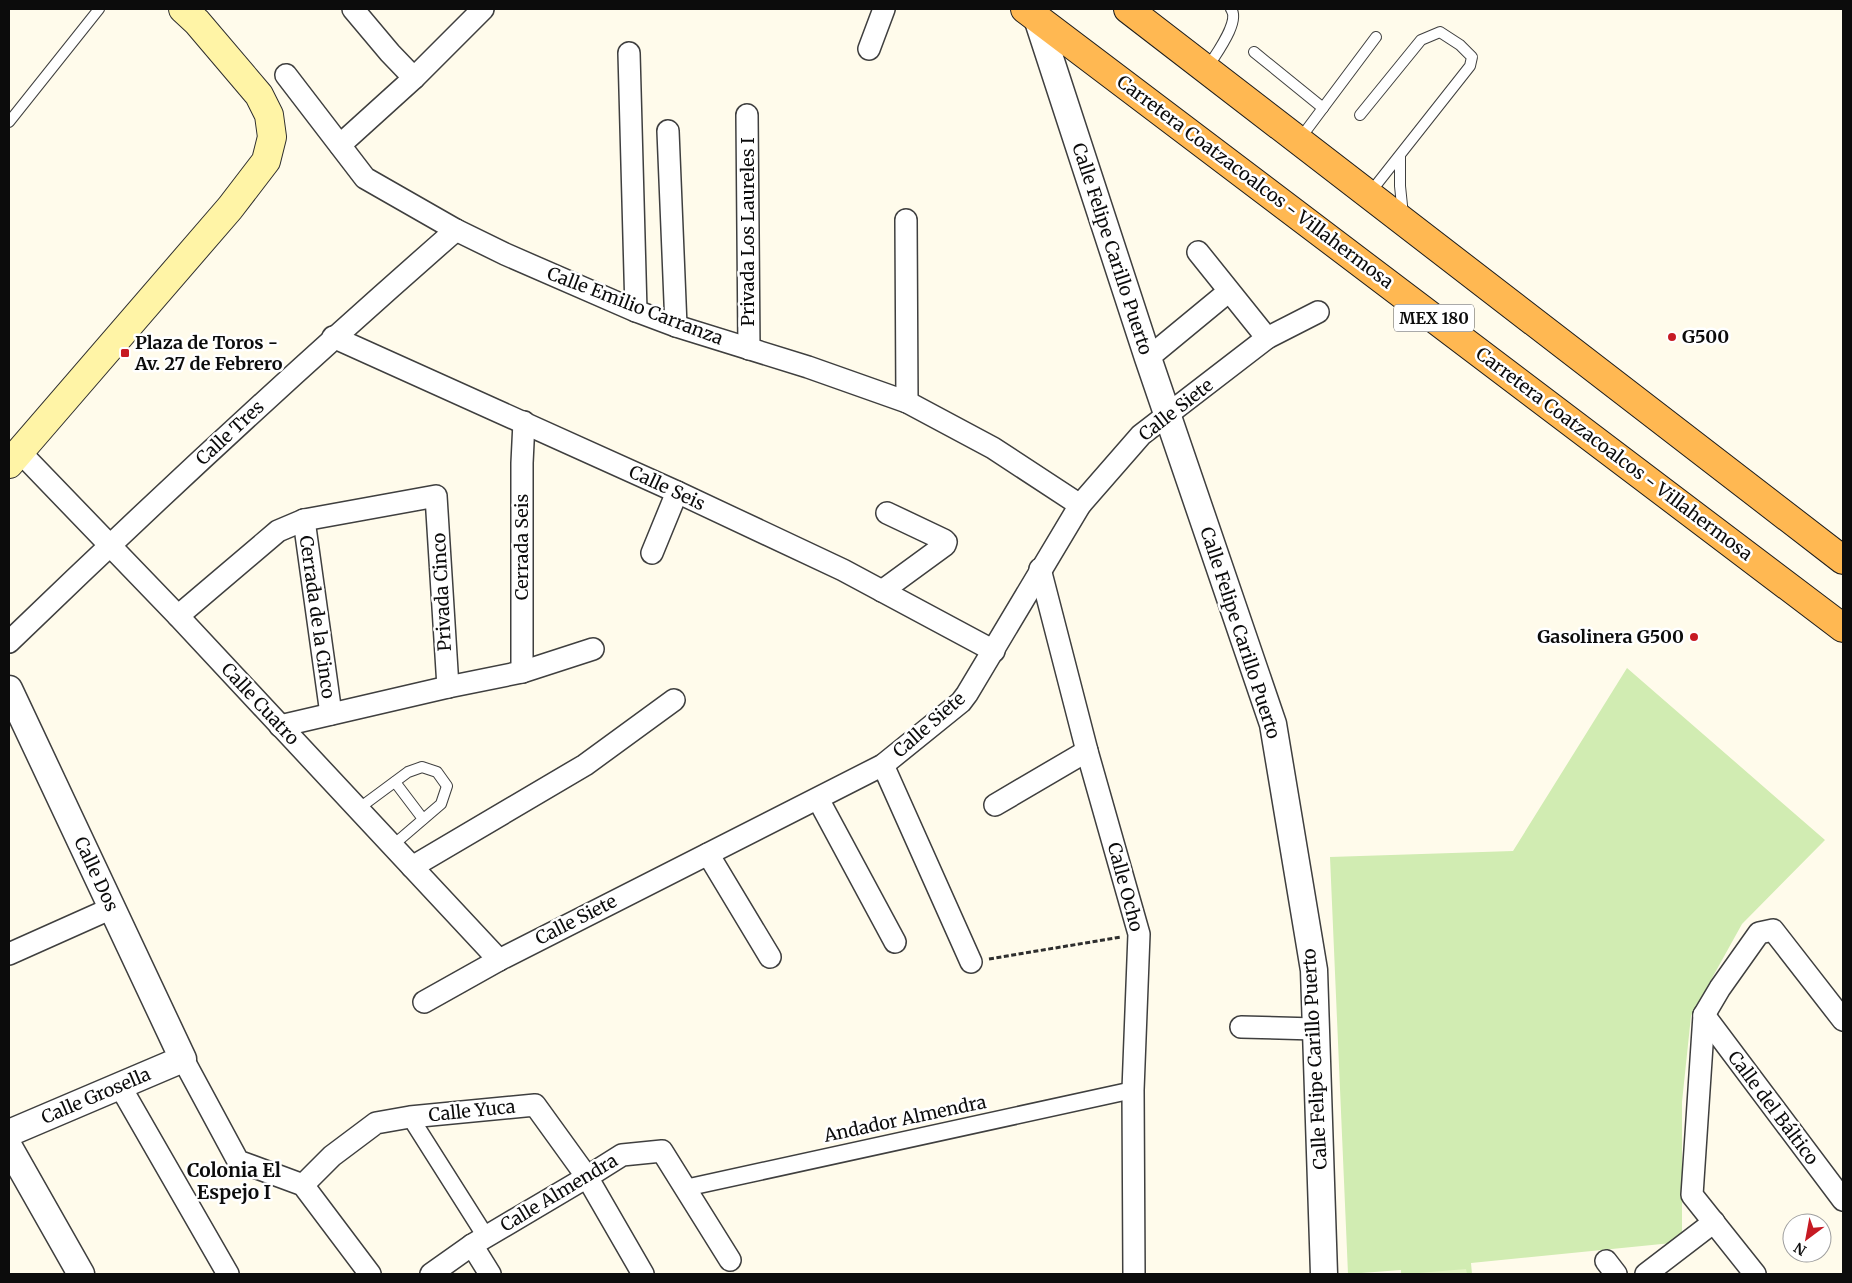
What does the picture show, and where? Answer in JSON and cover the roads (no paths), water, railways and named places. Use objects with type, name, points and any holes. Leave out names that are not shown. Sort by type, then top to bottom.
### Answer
[{"type":"highway","name":"MEX 180","points":[[1128,9],[1843,560]]},
{"type":"highway","name":"Carretera Coatzacoalcos - Villahermosa","points":[[1030,12],[1843,628]]},
{"type":"main road","points":[[14,458],[230,208],[266,162],[272,137],[269,116],[259,95],[192,13]]},
{"type":"street","points":[[354,9],[414,78]]},
{"type":"street","points":[[340,145],[414,78],[483,9]]},
{"type":"street","points":[[869,49],[884,9]]},
{"type":"street","name":"Calle Felipe Carillo Puerto","points":[[1030,12],[1272,724],[1314,970],[1324,1274]]},
{"type":"street","points":[[629,53],[636,311]]},
{"type":"street","name":"Calle Emilio Carranza","points":[[286,75],[365,178],[456,230],[505,254],[636,311],[676,326],[808,367],[907,402],[993,448],[1080,504]]},
{"type":"street","name":"Privada Los Laureles I","points":[[747,115],[749,349]]},
{"type":"street","points":[[668,131],[676,326]]},
{"type":"street","points":[[906,220],[907,402]]},
{"type":"street","name":"Calle Tres","points":[[9,642],[109,545],[333,337],[456,230]]},
{"type":"street","points":[[1198,252],[1228,292],[1267,338]]},
{"type":"street","points":[[1148,358],[1228,292]]},
{"type":"street","name":"Calle Siete","points":[[424,1002],[499,960],[883,765],[960,702],[967,694],[1080,504],[1141,435],[1267,338],[1318,312]]},
{"type":"street","name":"Calle Seis","points":[[333,337],[524,422],[843,570],[994,651]]},
{"type":"street","name":"Cerrada Seis","points":[[522,672],[522,463],[524,422]]},
{"type":"street","name":"Calle Cuatro","points":[[14,458],[109,545],[178,616],[499,960]]},
{"type":"street","points":[[652,553],[677,492]]},
{"type":"street","name":"Privada Cinco","points":[[304,520],[436,496],[448,687]]},
{"type":"street","points":[[882,592],[945,545],[946,542],[887,513]]},
{"type":"street","points":[[178,616],[278,531],[304,520]]},
{"type":"street","name":"Cerrada de la Cinco","points":[[304,520],[331,714]]},
{"type":"street","name":"Calle Ocho","points":[[1040,569],[1087,751],[1139,934],[1133,1090],[1134,1274]]},
{"type":"street","points":[[280,726],[522,672],[593,650]]},
{"type":"street","name":"Calle Dos","points":[[9,689],[183,1059]]},
{"type":"street","points":[[412,867],[585,765],[674,700]]},
{"type":"street","points":[[994,805],[1087,751]]},
{"type":"street","points":[[883,765],[971,962]]},
{"type":"street","points":[[818,799],[895,942]]},
{"type":"street","points":[[708,854],[770,957]]},
{"type":"street","points":[[9,954],[112,908]]},
{"type":"street","points":[[1755,1274],[1692,1194],[1704,1015],[1720,988],[1759,933],[1773,930],[1843,1020]]},
{"type":"street","name":"Calle del Báltico","points":[[1704,1015],[1843,1200]]},
{"type":"street","points":[[1241,1027],[1315,1029]]},
{"type":"street","points":[[183,1059],[238,1161],[303,1185],[370,1274]]},
{"type":"street","name":"Calle Grosella","points":[[9,1133],[183,1059]]},
{"type":"street","points":[[120,1086],[228,1274]]},
{"type":"street","name":"Andador Almendra","points":[[685,1188],[1133,1090]]},
{"type":"street","name":"Calle Yuca","points":[[410,1117],[535,1105],[587,1177]]},
{"type":"street","points":[[303,1185],[332,1156],[376,1123],[410,1117],[479,1241],[490,1274]]},
{"type":"street","points":[[9,1147],[81,1274]]},
{"type":"street","name":"Calle Almendra","points":[[432,1274],[479,1241],[622,1154],[662,1151],[730,1260]]},
{"type":"street","points":[[587,1177],[644,1274]]},
{"type":"street","points":[[1646,1274],[1714,1222]]},
{"type":"lane","points":[[9,122],[99,9]]},
{"type":"lane","points":[[1206,70],[1233,23],[1233,12],[1231,9]]},
{"type":"lane","points":[[1360,115],[1421,40],[1440,32],[1460,45],[1472,57],[1470,66],[1368,194]]},
{"type":"lane","points":[[1298,141],[1376,37]]},
{"type":"lane","points":[[1254,52],[1323,108]]},
{"type":"lane","points":[[1400,156],[1403,221]]},
{"type":"lane","points":[[358,809],[408,772],[422,767],[437,772],[447,786],[441,804],[392,846]]},
{"type":"lane","points":[[395,782],[423,819]]},
{"type":"place","name":"G500","points":[[1672,337]]},
{"type":"place","name":"Plaza de Toros - Av. 27 de Febrero","points":[[125,353]]},
{"type":"place","name":"Gasolinera G500","points":[[1694,637]]},
{"type":"district","name":"Colonia El Espejo I","points":[[234,1181]]}]
